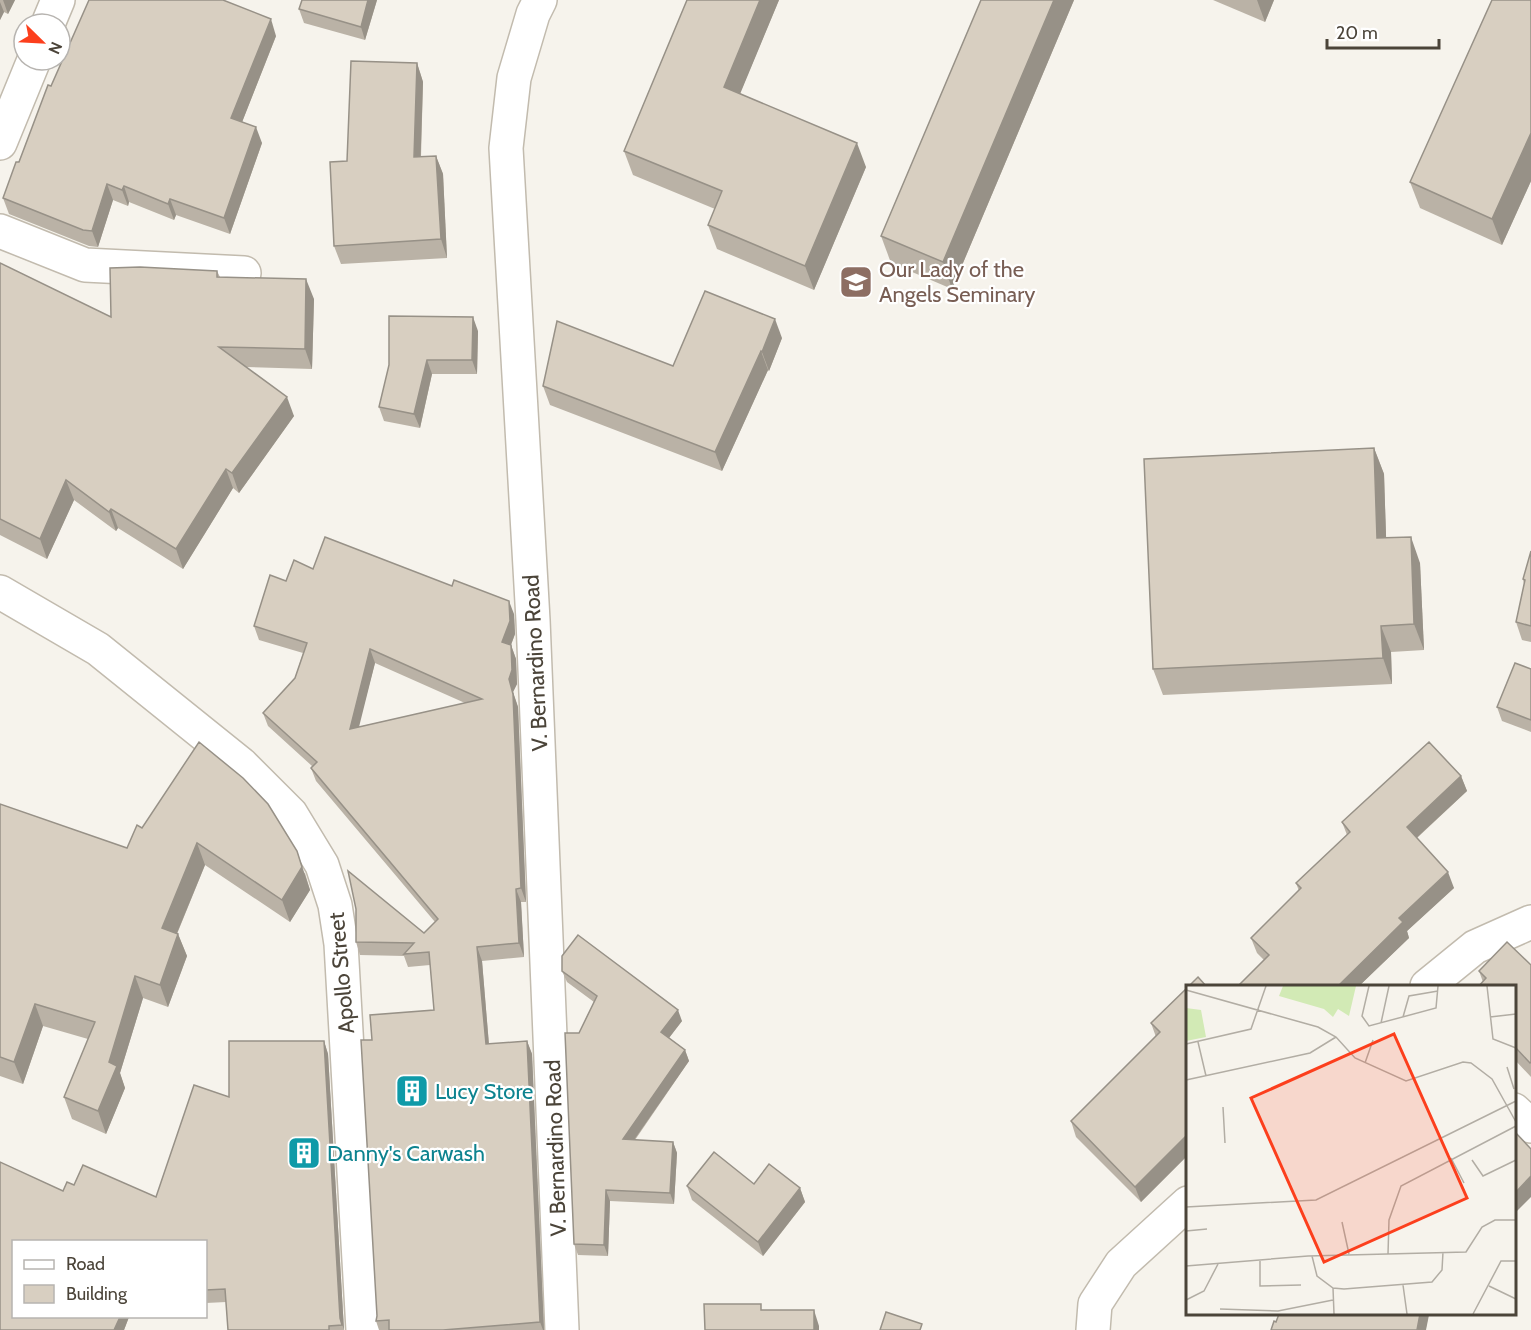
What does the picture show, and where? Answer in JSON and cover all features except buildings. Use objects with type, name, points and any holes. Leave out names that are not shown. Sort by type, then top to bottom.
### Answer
[{"type":"street","name":"V. Bernardino Road","points":[[540,0],[533,14],[514,78],[506,148],[533,620],[562,1330]]},
{"type":"street","points":[[0,143],[29,72]]},
{"type":"street","points":[[0,231],[85,265],[244,273]]},
{"type":"street","name":"Apollo Street","points":[[0,592],[98,649],[241,764],[291,814],[322,865],[335,905],[341,944],[363,1330]]},
{"type":"street","points":[[1429,985],[1474,946],[1531,922]]},
{"type":"street","points":[[1516,1111],[1531,1126]]},
{"type":"street","points":[[1093,1330],[1095,1304],[1121,1264],[1186,1205]]},
{"type":"place","name":"Our Lady of the Angels Seminary","points":[[856,282]]},
{"type":"place","name":"Lucy Store","points":[[412,1091]]},
{"type":"place","name":"Danny's Carwash","points":[[304,1153]]}]
